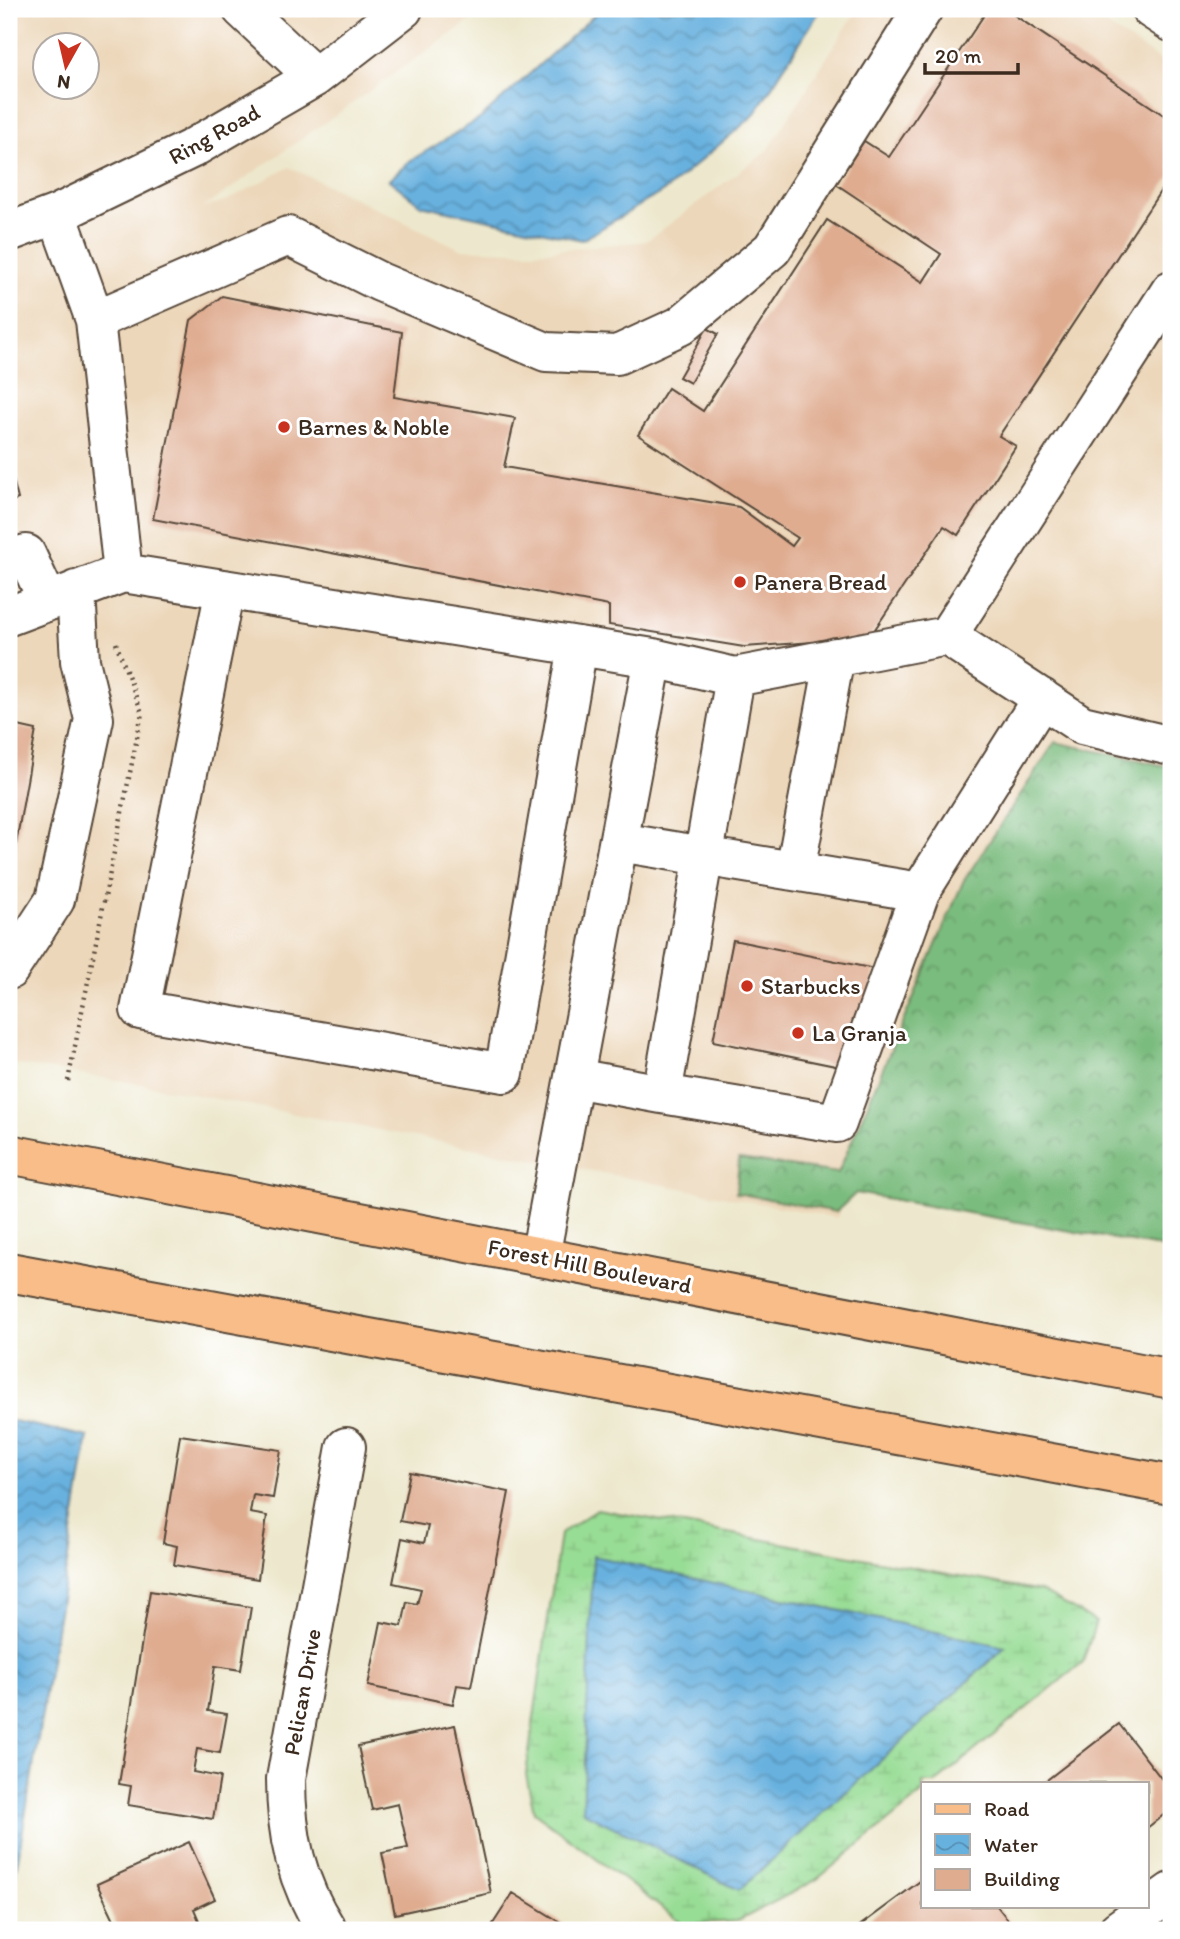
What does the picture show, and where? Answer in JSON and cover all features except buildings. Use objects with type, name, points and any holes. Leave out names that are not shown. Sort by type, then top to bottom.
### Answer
[{"type":"main road","name":"Forest Hill Boulevard","points":[[9,1154],[1171,1378]]},
{"type":"main road","points":[[9,1272],[1171,1485]]},
{"type":"street","points":[[242,9],[315,77]]},
{"type":"street","name":"Ring Road","points":[[9,232],[57,214],[191,149],[315,77],[403,9]]},
{"type":"street","points":[[95,320],[288,236],[380,282],[547,352],[617,355],[680,326],[772,249],[923,9]]},
{"type":"street","points":[[1151,9],[1171,22]]},
{"type":"street","points":[[57,214],[95,320],[123,573]]},
{"type":"street","points":[[947,636],[1171,290]]},
{"type":"street","points":[[9,559],[26,554],[62,596],[93,719],[55,900],[9,970]]},
{"type":"street","points":[[9,616],[123,573],[653,658],[735,677],[947,636],[1082,725],[1171,746]]},
{"type":"street","points":[[225,589],[140,1010],[504,1073],[578,646]]},
{"type":"street","points":[[795,872],[835,657]]},
{"type":"street","points":[[540,1257],[653,658]]},
{"type":"street","points":[[662,1094],[735,677]]},
{"type":"street","points":[[573,1078],[837,1123],[920,892],[1042,698]]},
{"type":"street","points":[[619,842],[920,892]]},
{"type":"street","name":"Pelican Drive","points":[[327,1930],[308,1899],[294,1863],[286,1822],[286,1779],[346,1447]]},
{"type":"street","points":[[1118,1930],[1171,1892]]},
{"type":"path","points":[[68,1081],[142,713],[114,637]]},
{"type":"shaded area","points":[[9,9],[487,9],[203,208],[230,199],[289,167],[461,249],[535,252],[647,241],[767,151],[858,9],[1082,9],[1171,67],[1171,772],[967,888],[837,1218],[134,1083],[9,1063]]},
{"type":"green space","points":[[1055,742],[1171,767],[1171,1249],[856,1193],[836,1212],[736,1193],[739,1159],[838,1173],[963,882]]},
{"type":"green space","points":[[597,1509],[1041,1591],[1096,1622],[1083,1662],[936,1782],[921,1782],[921,1795],[816,1880],[738,1921],[683,1924],[534,1812],[526,1774],[560,1534]]},
{"type":"water","points":[[601,9],[821,9],[753,116],[667,189],[582,240],[421,205],[389,180],[410,161],[481,118]]},
{"type":"water","points":[[9,1420],[88,1437],[9,1913]]},
{"type":"water","points":[[593,1556],[1005,1647],[739,1890],[583,1812]]},
{"type":"place","name":"Barnes & Noble","points":[[284,427]]},
{"type":"place","name":"Panera Bread","points":[[740,582]]},
{"type":"place","name":"Starbucks","points":[[747,986]]},
{"type":"place","name":"La Granja","points":[[798,1033]]}]
